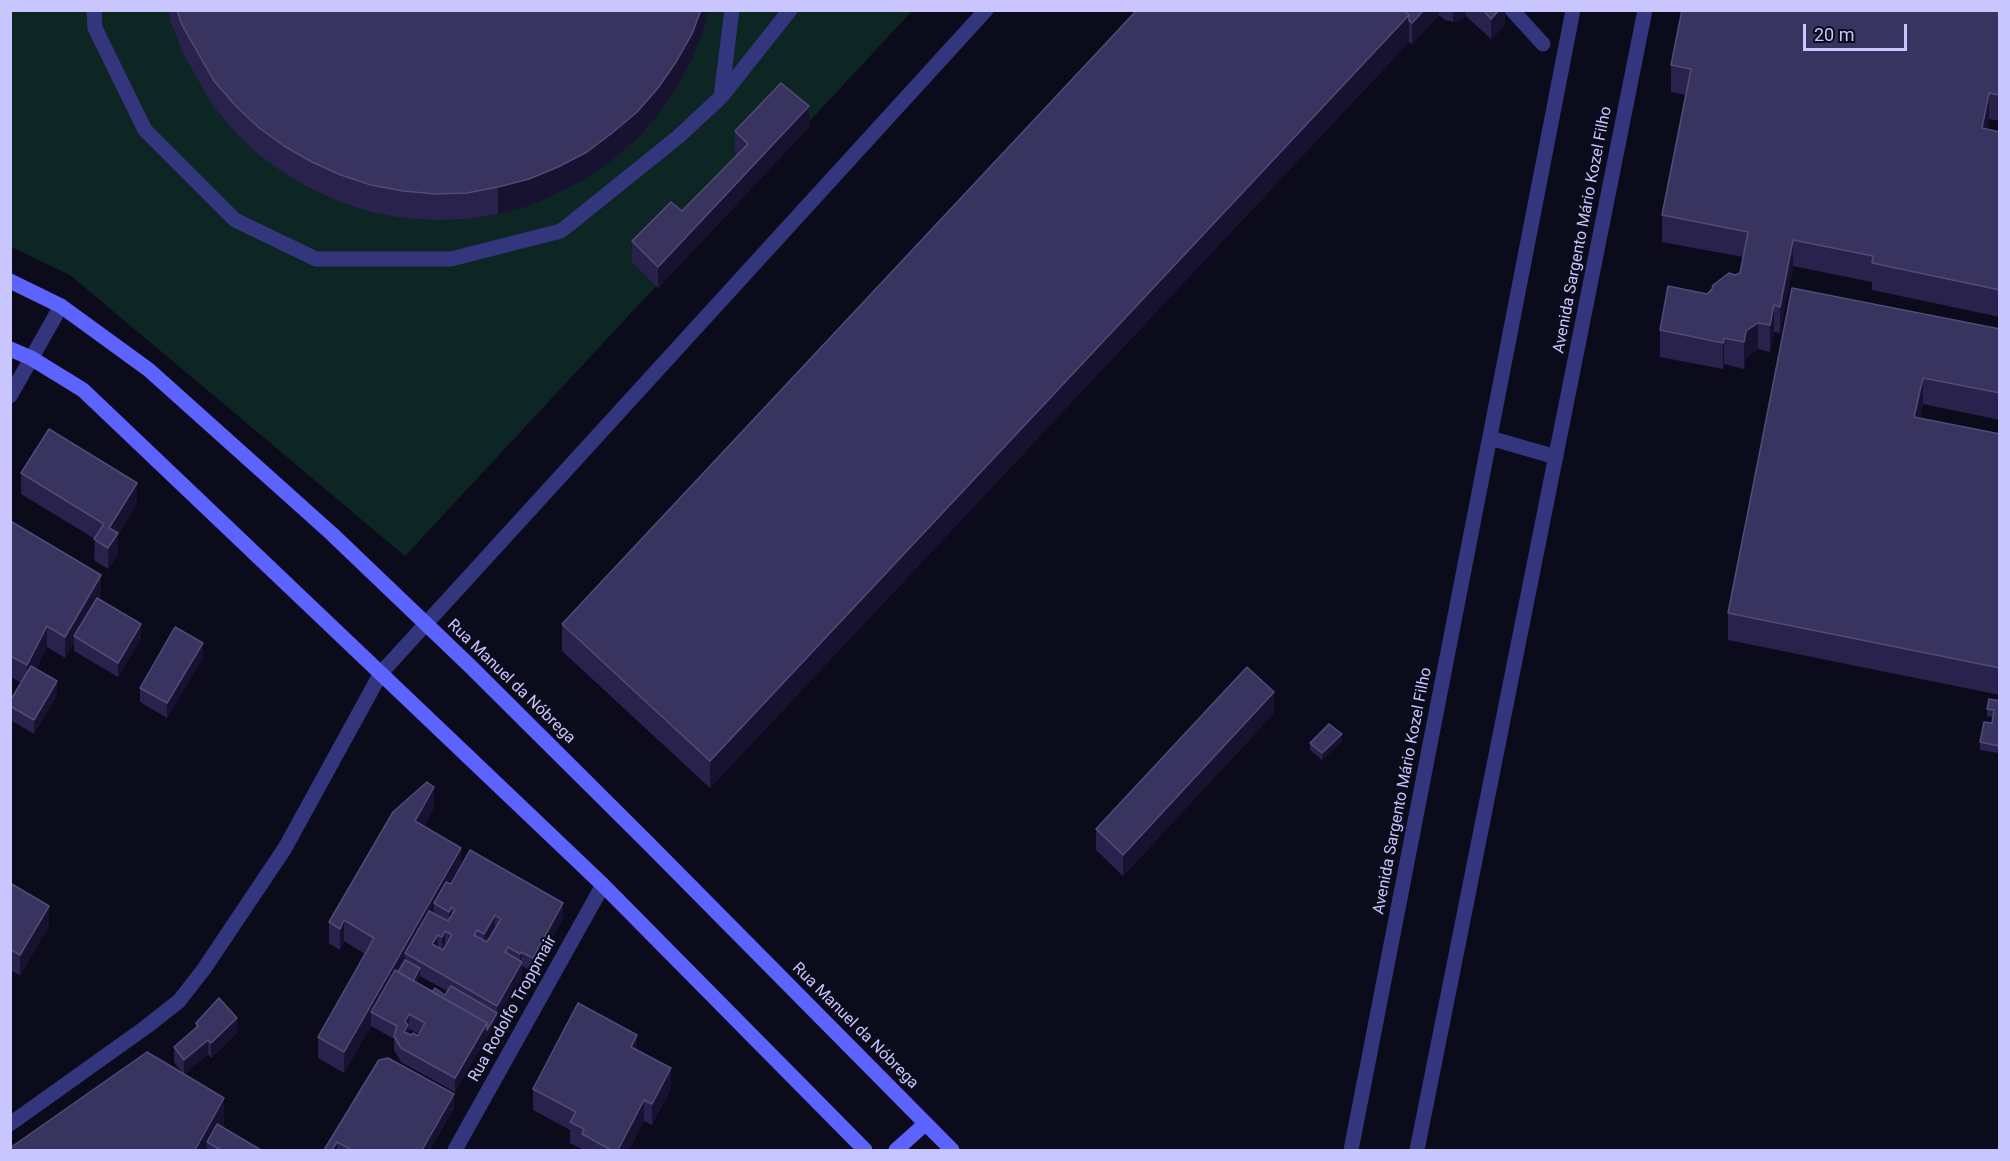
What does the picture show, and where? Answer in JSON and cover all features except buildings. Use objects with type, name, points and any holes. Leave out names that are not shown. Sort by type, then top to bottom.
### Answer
[{"type":"street","points":[[94,10],[95,28],[145,130],[235,220],[316,259],[451,259],[561,231],[678,137],[720,97],[790,10]]},
{"type":"street","points":[[720,97],[732,10]]},
{"type":"street","points":[[10,1124],[179,1001],[204,969],[285,848],[381,673],[986,10]]},
{"type":"street","points":[[1512,10],[1543,44]]},
{"type":"street","name":"Avenida Sargento Mário Kozel Filho","points":[[1351,1150],[1573,10]]},
{"type":"street","name":"Avenida Sargento Mário Kozel Filho","points":[[1417,1150],[1646,10]]},
{"type":"street","name":"Rua Manuel da Nóbrega","points":[[10,281],[61,306],[149,370],[332,534],[640,834],[952,1150]]},
{"type":"street","points":[[10,396],[61,306]]},
{"type":"street","points":[[10,349],[31,358],[83,390],[603,885],[865,1150]]},
{"type":"street","points":[[1490,438],[1556,457]]},
{"type":"street","name":"Rua Rodolfo Troppmair","points":[[455,1150],[603,885]]},
{"type":"street","points":[[896,1150],[925,1124]]},
{"type":"green space","points":[[11,11],[912,11],[405,556],[70,275],[11,247]]}]
